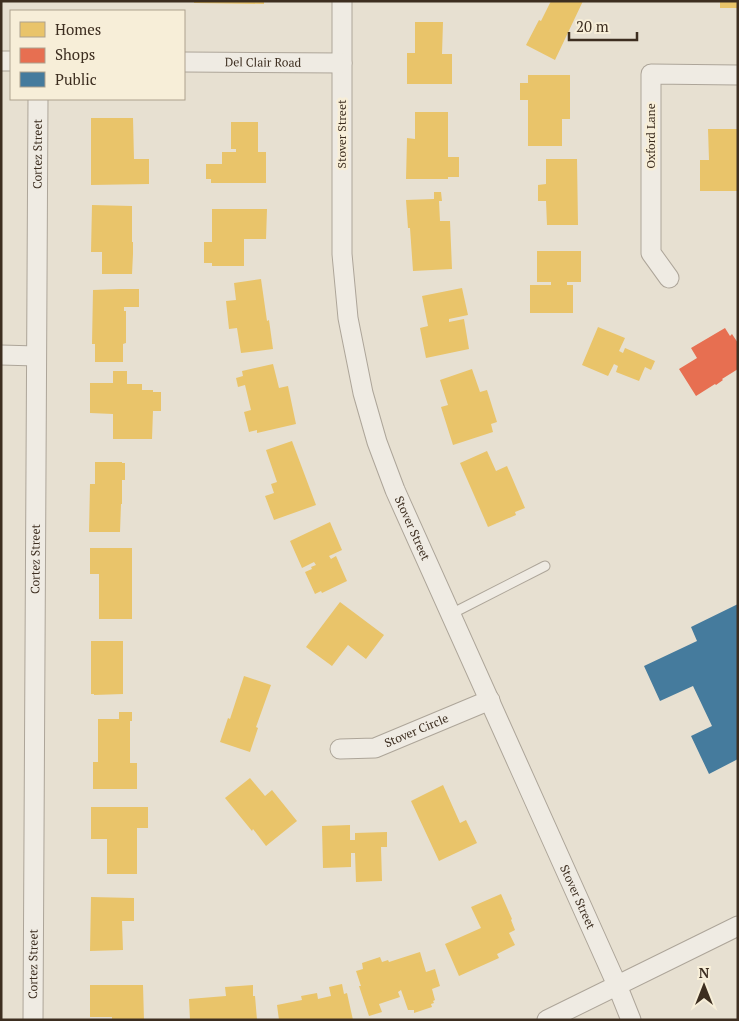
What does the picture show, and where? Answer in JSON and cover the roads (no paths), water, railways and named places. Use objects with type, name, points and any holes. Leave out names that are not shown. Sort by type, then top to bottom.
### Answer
[{"type":"street","name":"Stover Street","points":[[342,1],[342,254],[348,318],[363,393],[377,442],[395,490],[631,1020]]},
{"type":"street","name":"Del Clair Road","points":[[185,62],[342,62]]},
{"type":"street","name":"Oxford Lane","points":[[669,278],[651,253],[652,74],[738,75]]},
{"type":"street","name":"Cortez Street","points":[[33,1020],[38,100]]},
{"type":"street","points":[[1,355],[36,356]]},
{"type":"street","name":"Stover Circle","points":[[340,750],[375,748],[490,700]]},
{"type":"street","points":[[547,1020],[738,926]]},
{"type":"lane","points":[[451,614],[545,566]]}]
